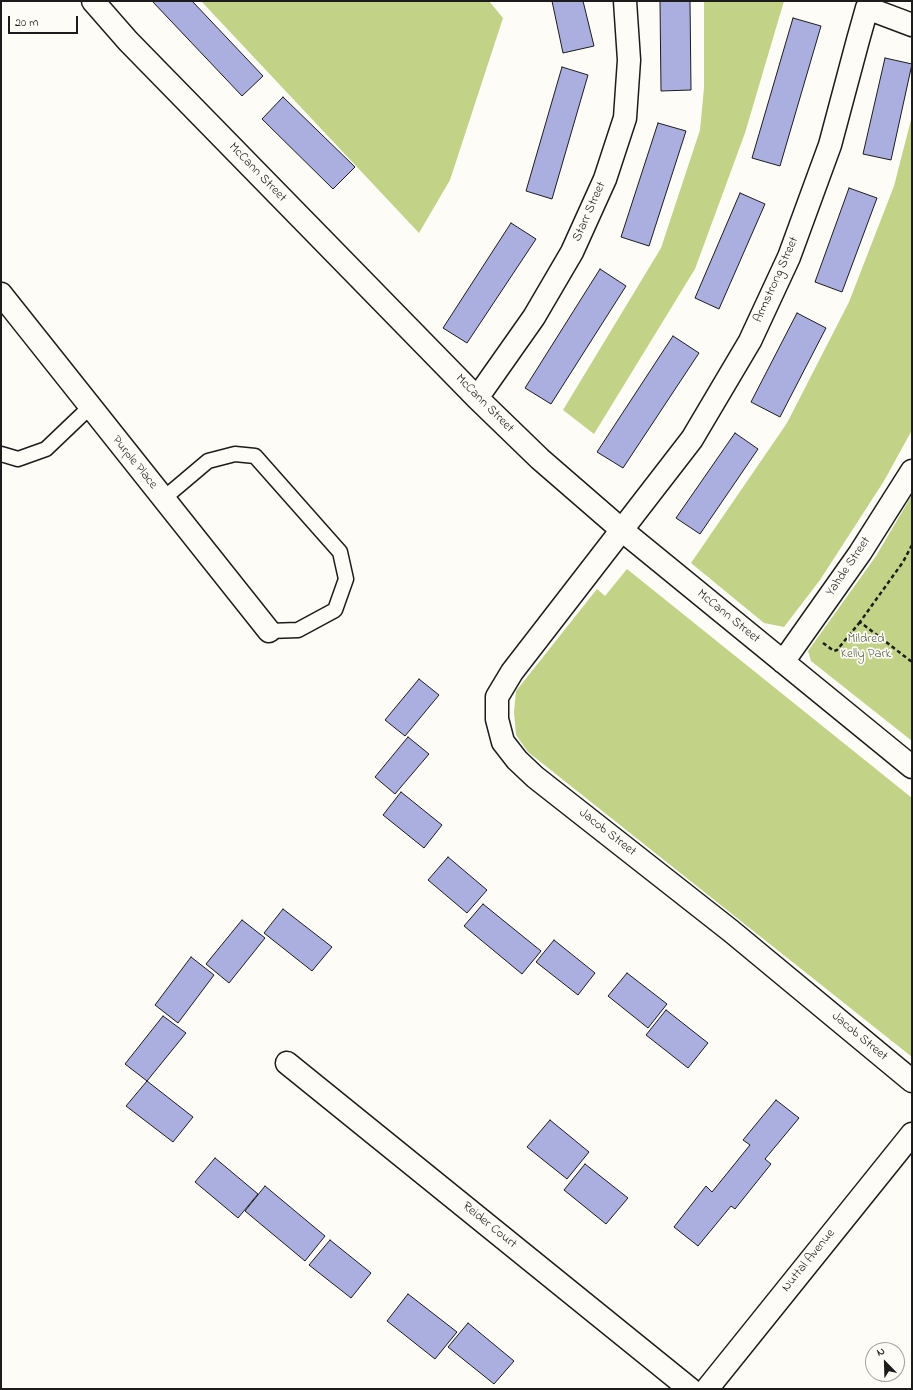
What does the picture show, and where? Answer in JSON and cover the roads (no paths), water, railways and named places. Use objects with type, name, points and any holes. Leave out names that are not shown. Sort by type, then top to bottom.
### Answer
[{"type":"street","name":"McCann Street","points":[[93,1],[128,41],[477,398],[540,459],[623,531],[912,767]]},
{"type":"street","name":"Starr Street","points":[[477,398],[534,317],[572,252],[605,179],[626,118],[629,60],[626,1]]},
{"type":"street","points":[[869,5],[912,25]]},
{"type":"street","name":"Armstrong Street","points":[[623,531],[692,439],[750,341],[789,257],[830,145],[869,5]]},
{"type":"street","name":"Purple Place","points":[[1,294],[269,631]]},
{"type":"street","name":"Yahde Street","points":[[783,662],[860,553],[912,470]]},
{"type":"street","name":"Jacob Street","points":[[623,531],[512,672],[497,697],[497,719],[503,742],[517,760],[535,777],[731,931],[912,1081]]},
{"type":"street","name":"Reider Court","points":[[287,1063],[690,1389]]},
{"type":"street","name":"Nuttal Avenue","points":[[707,1389],[912,1134]]},
{"type":"lane","points":[[1,454],[18,459],[46,449],[90,407]]},
{"type":"lane","points":[[163,499],[208,461],[234,454],[255,456],[340,552],[346,579],[335,610],[298,630],[269,631]]},
{"type":"park label","name":"Mildred Kelly Park","points":[[866,648]]}]
